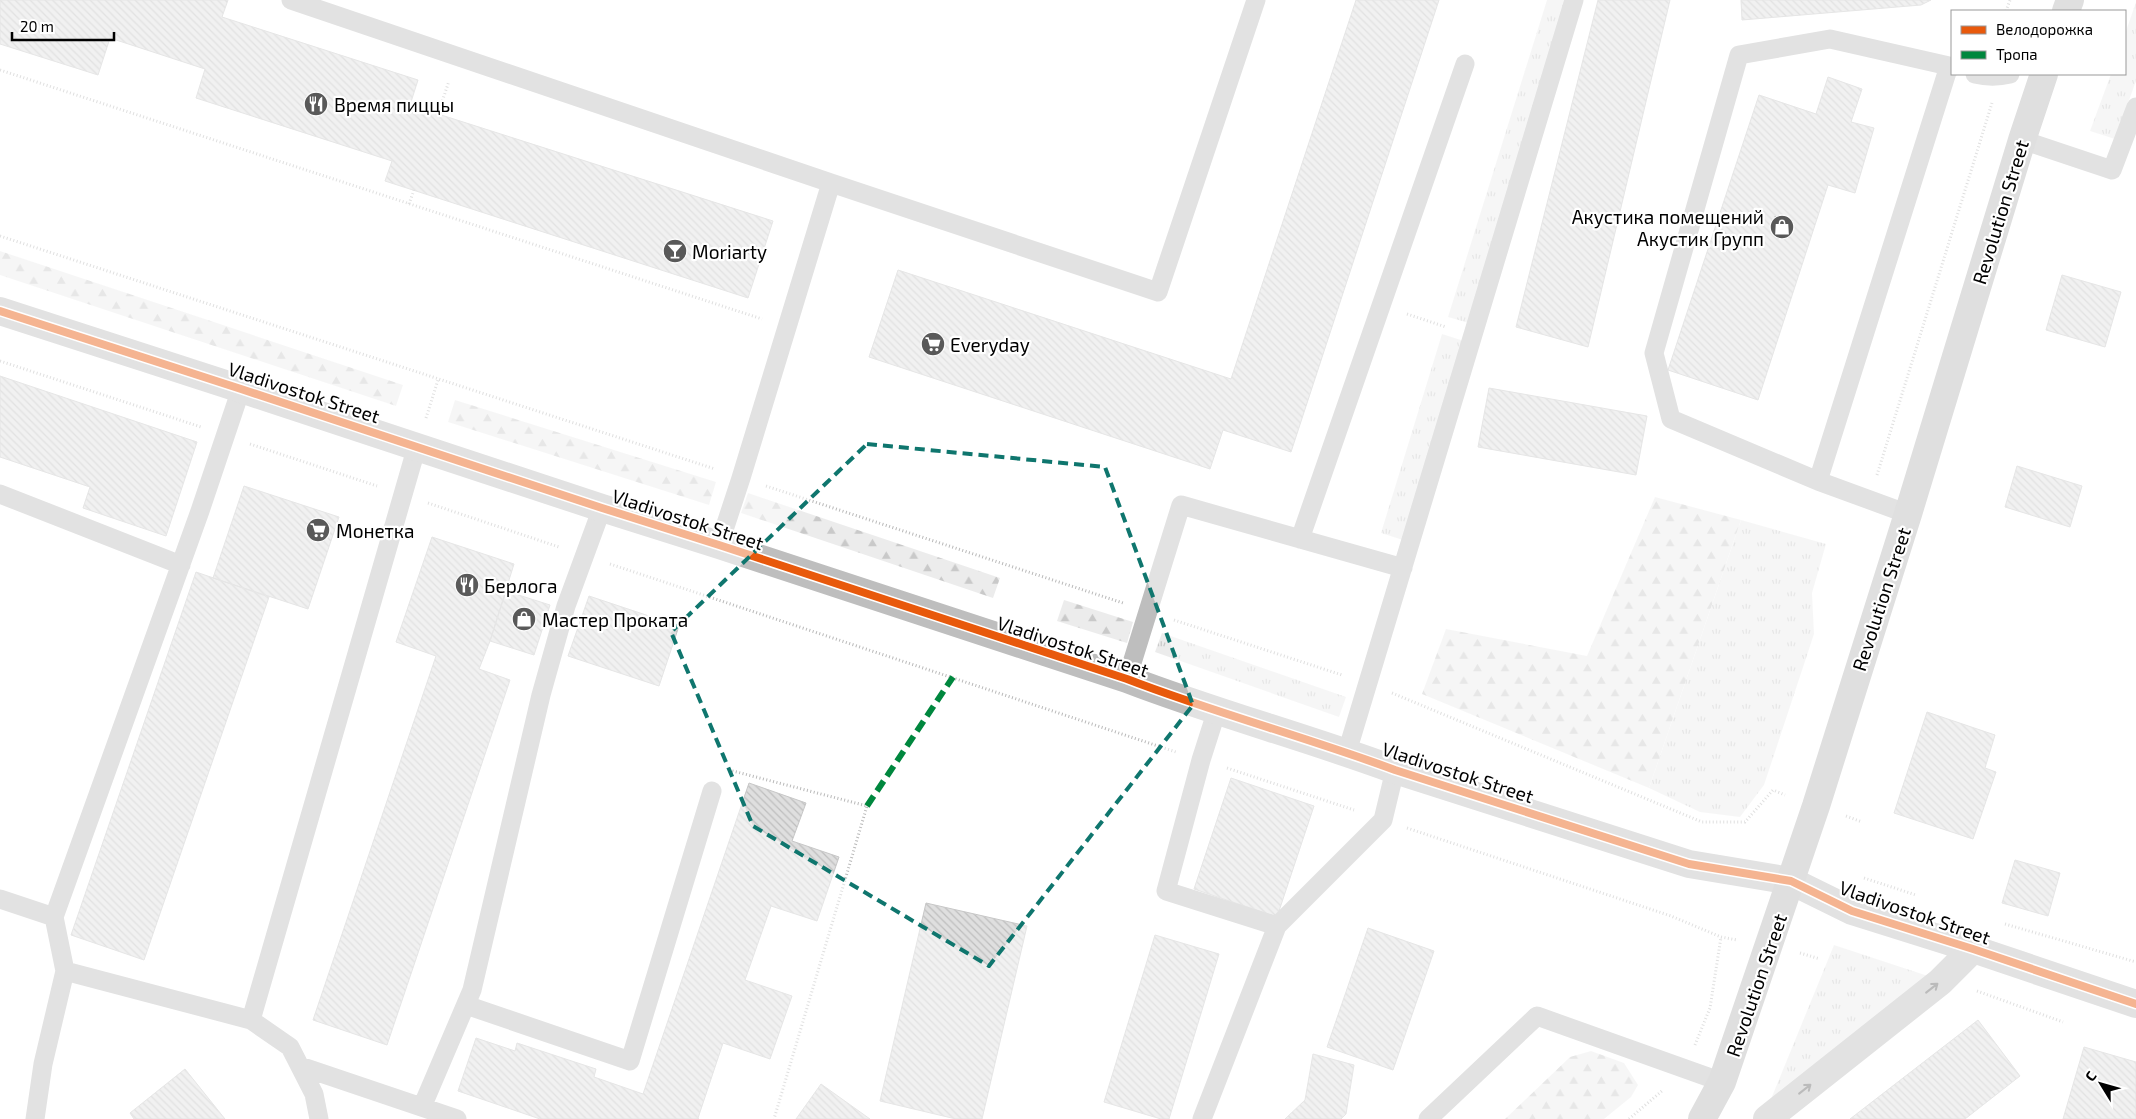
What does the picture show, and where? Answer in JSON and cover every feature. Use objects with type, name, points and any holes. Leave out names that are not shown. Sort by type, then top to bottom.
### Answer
[{"type":"main road","name":"Revolution Street","points":[[1702,1119],[1722,1082],[1791,882],[1908,514],[2022,140],[2044,75]]},
{"type":"street","name":"Vladivostok Street","points":[[0,311],[602,508],[719,544],[1166,694],[1347,752],[1395,770],[1689,864],[1791,882],[1852,911],[1972,948],[2136,1004]]},
{"type":"street","points":[[1767,1119],[1940,982],[1972,948]]},
{"type":"lane","points":[[291,0],[1158,292],[1256,0]]},
{"type":"lane","points":[[1347,752],[1574,0]]},
{"type":"lane","points":[[1818,481],[1951,67],[1830,39],[1739,55],[1654,352],[1671,419],[1818,481],[1908,514]]},
{"type":"lane","points":[[1300,540],[1465,64]]},
{"type":"lane","points":[[1980,75],[2005,75]]},
{"type":"lane","points":[[2022,140],[2112,170],[2136,106]]},
{"type":"lane","points":[[719,544],[831,183]]},
{"type":"lane","points":[[35,1119],[43,1064],[65,971],[54,917],[181,565],[241,389]]},
{"type":"lane","points":[[250,1020],[417,446]]},
{"type":"lane","points":[[0,494],[181,565]]},
{"type":"lane","points":[[1126,680],[1181,505],[1403,568]]},
{"type":"lane","points":[[422,1107],[472,990],[541,695],[566,606],[602,508]]},
{"type":"lane","points":[[1217,710],[1201,760],[1166,891],[1277,926]]},
{"type":"lane","points":[[1202,1119],[1277,926],[1383,820],[1395,770]]},
{"type":"lane","points":[[466,1005],[630,1061],[712,791]]},
{"type":"lane","points":[[0,899],[54,917]]},
{"type":"lane","points":[[65,971],[250,1020],[290,1047],[314,1094],[319,1119]]},
{"type":"lane","points":[[1428,1119],[1538,1016],[1722,1082]]},
{"type":"lane","points":[[300,1066],[457,1119]]},
{"type":"path","points":[[438,114],[457,56]]},
{"type":"path","points":[[0,70],[787,326]]},
{"type":"path","points":[[1869,499],[2005,75]]},
{"type":"path","points":[[409,204],[414,190]]},
{"type":"path","points":[[0,236],[1369,684],[1702,822],[1745,822],[1773,790]]},
{"type":"path","points":[[0,361],[1671,916],[1721,937],[1710,1008],[1685,1070],[1629,1119]]},
{"type":"path","points":[[417,446],[438,380]]},
{"type":"path","points":[[712,791],[720,767],[867,806],[774,1119]]},
{"type":"path","points":[[1864,878],[1920,896]]},
{"type":"path","points":[[2003,923],[2136,962]]},
{"type":"highlighted area","points":[[867,444],[1105,467],[1193,705],[989,966],[753,826],[671,632]]},
{"type":"green space","points":[[1547,0],[1569,0],[1469,323],[1448,317]]},
{"type":"green space","points":[[2136,2],[2136,81],[2115,139],[2090,131],[2111,75],[2126,75],[2126,31]]},
{"type":"green space","points":[[0,251],[403,385],[396,406],[0,275]]},
{"type":"green space","points":[[1442,334],[1464,341],[1403,540],[1381,533]]},
{"type":"green space","points":[[455,400],[716,482],[709,505],[448,422]]},
{"type":"green space","points":[[748,493],[1000,578],[993,598],[741,513]]},
{"type":"green space","points":[[1655,497],[1741,520],[1649,788],[1422,694],[1446,629],[1587,656]]},
{"type":"green space","points":[[1741,520],[1826,544],[1812,593],[1814,634],[1764,785],[1740,817],[1700,812],[1649,788]]},
{"type":"green space","points":[[1064,600],[1133,622],[1127,643],[1057,621]]},
{"type":"green space","points":[[1162,633],[1346,697],[1339,717],[1155,652]]},
{"type":"green space","points":[[1834,945],[1934,978],[1771,1099]]},
{"type":"green space","points":[[1591,1051],[1624,1063],[1638,1085],[1631,1097],[1604,1119],[1505,1119],[1570,1057]]},
{"type":"building","points":[[0,0],[228,0],[222,17],[418,80],[410,105],[773,221],[748,298],[385,181],[392,161],[196,98],[205,69],[110,38],[98,75],[0,44]]},
{"type":"building","points":[[1356,0],[1439,0],[1291,452],[1223,430],[1210,469],[869,357],[898,270],[1231,379]]},
{"type":"building","points":[[1598,0],[1670,0],[1588,347],[1516,327]]},
{"type":"building","points":[[1741,0],[1931,0],[1921,5],[1742,20]]},
{"type":"building","points":[[1828,77],[1862,89],[1851,122],[1874,128],[1855,193],[1828,185],[1758,400],[1668,370],[1759,95],[1816,114]]},
{"type":"building","points":[[2062,275],[2121,292],[2105,347],[2046,330]]},
{"type":"building","points":[[0,376],[197,442],[166,536],[83,508],[90,487],[0,457]]},
{"type":"building","points":[[1489,388],[1647,416],[1636,475],[1478,447]]},
{"type":"building","points":[[2017,466],[2082,486],[2070,527],[2005,507]]},
{"type":"building","points":[[244,486],[339,517],[308,609],[213,578]]},
{"type":"building","points":[[432,537],[514,564],[490,641],[479,669],[510,680],[387,1045],[313,1020],[436,656],[396,642]]},
{"type":"building","points":[[196,572],[269,597],[144,960],[71,935]]},
{"type":"building","points":[[506,591],[550,605],[534,655],[490,641]]},
{"type":"building","points":[[589,596],[679,626],[659,686],[568,656]]},
{"type":"building","points":[[1927,712],[1995,735],[1985,768],[1996,772],[1973,839],[1894,813]]},
{"type":"building","points":[[1231,778],[1314,806],[1277,917],[1194,889]]},
{"type":"building","points":[[749,783],[806,803],[792,841],[839,857],[817,921],[771,906],[745,980],[792,996],[770,1059],[723,1043],[699,1119],[540,1119],[458,1091],[476,1038],[515,1051],[517,1043],[596,1069],[594,1077],[643,1094]]},
{"type":"building","points":[[2015,860],[2060,873],[2048,916],[2002,903]]},
{"type":"building","points":[[926,903],[1027,926],[982,1119],[956,1119],[880,1101]]},
{"type":"building","points":[[1368,928],[1434,951],[1393,1070],[1327,1047]]},
{"type":"building","points":[[1155,935],[1219,954],[1169,1119],[1161,1119],[1104,1102]]},
{"type":"building","points":[[1978,1020],[2020,1076],[1965,1119],[1850,1119]]},
{"type":"building","points":[[2084,1047],[2136,1062],[2136,1119],[2063,1119]]},
{"type":"building","points":[[1313,1054],[1354,1065],[1346,1114],[1341,1119],[1285,1119],[1305,1100]]},
{"type":"building","points":[[185,1069],[225,1119],[134,1119],[130,1113]]},
{"type":"building","points":[[821,1084],[870,1119],[796,1119]]},
{"type":"marked path","points":[[867,806],[953,677]]},
{"type":"cycle path","points":[[0,311],[1127,679],[1193,703],[1395,770],[1689,864],[1791,881],[1852,911],[1973,949],[2136,1004]]},
{"type":"place","name":"Время пиццы","points":[[316,104]]},
{"type":"place","name":"Акустика помещений Акустик Групп","points":[[1782,227]]},
{"type":"place","name":"Moriarty","points":[[675,251]]},
{"type":"place","name":"Everyday","points":[[933,344]]},
{"type":"place","name":"Монетка","points":[[318,530]]},
{"type":"place","name":"Берлога","points":[[467,585]]},
{"type":"place","name":"Мастер Проката","points":[[524,619]]}]
